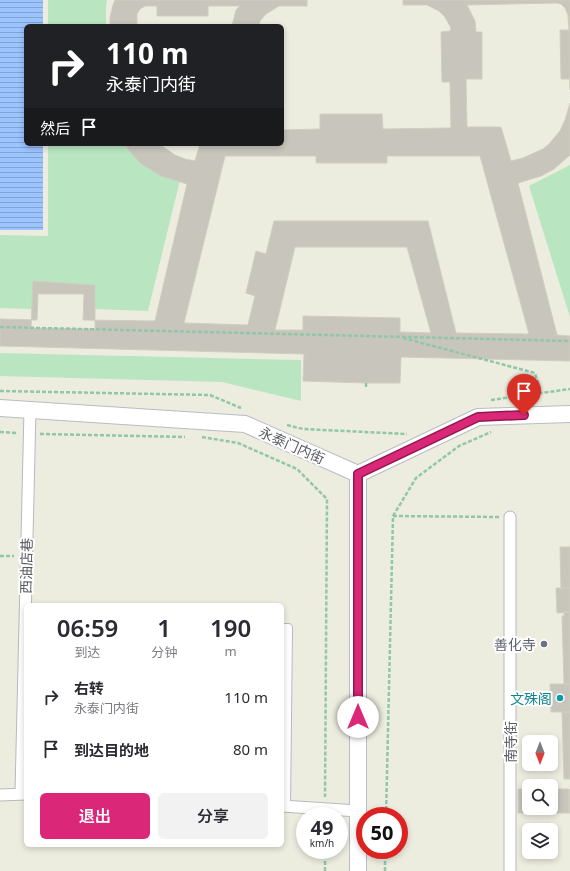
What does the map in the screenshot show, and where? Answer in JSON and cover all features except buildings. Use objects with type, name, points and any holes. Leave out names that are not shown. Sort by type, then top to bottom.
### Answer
[{"type":"main road","name":"永泰门内街","points":[[0,408],[245,424],[358,474]]},
{"type":"main road","points":[[358,807],[358,474],[478,417],[554,413],[570,414]]},
{"type":"main road","points":[[358,859],[358,871]]},
{"type":"street","name":"西油店巷","points":[[26,603],[30,410]]},
{"type":"street","name":"南寺街","points":[[510,518],[510,871]]},
{"type":"street","points":[[285,628],[284,807],[296,808]]},
{"type":"street","name":"西油店巷","points":[[23,794],[24,714]]},
{"type":"street","points":[[0,795],[23,794]]},
{"type":"path","points":[[0,327],[570,341]]},
{"type":"path","points":[[399,337],[535,373],[541,393]]},
{"type":"path","points":[[485,401],[570,389]]},
{"type":"path","points":[[0,390],[210,395],[244,409]]},
{"type":"path","points":[[284,424],[303,429],[412,434]]},
{"type":"path","points":[[0,432],[190,437]]},
{"type":"path","points":[[386,807],[392,516],[416,478],[459,446],[492,432]]},
{"type":"path","points":[[198,437],[238,443],[297,469],[327,499],[325,807]]},
{"type":"path","points":[[392,516],[510,518]]},
{"type":"path","points":[[325,859],[325,871]]},
{"type":"path","points":[[385,859],[385,871]]},
{"type":"green space","points":[[48,0],[107,0],[106,24],[48,24]]},
{"type":"green space","points":[[48,146],[130,146],[181,176],[148,311],[95,309],[95,285],[34,281],[33,309],[0,308],[0,235],[48,236]]},
{"type":"green space","points":[[570,165],[570,317],[529,186]]},
{"type":"green space","points":[[0,353],[301,360],[301,401],[222,382],[0,376]]},
{"type":"water","points":[[0,0],[43,0],[43,24],[24,24],[24,146],[43,146],[43,230],[0,230]]},
{"type":"place","name":"善化寺","points":[[544,644]]},
{"type":"place","name":"文殊阁","points":[[560,698]]},
{"type":"route","points":[[358,717],[358,474],[478,417],[524,415]]}]
